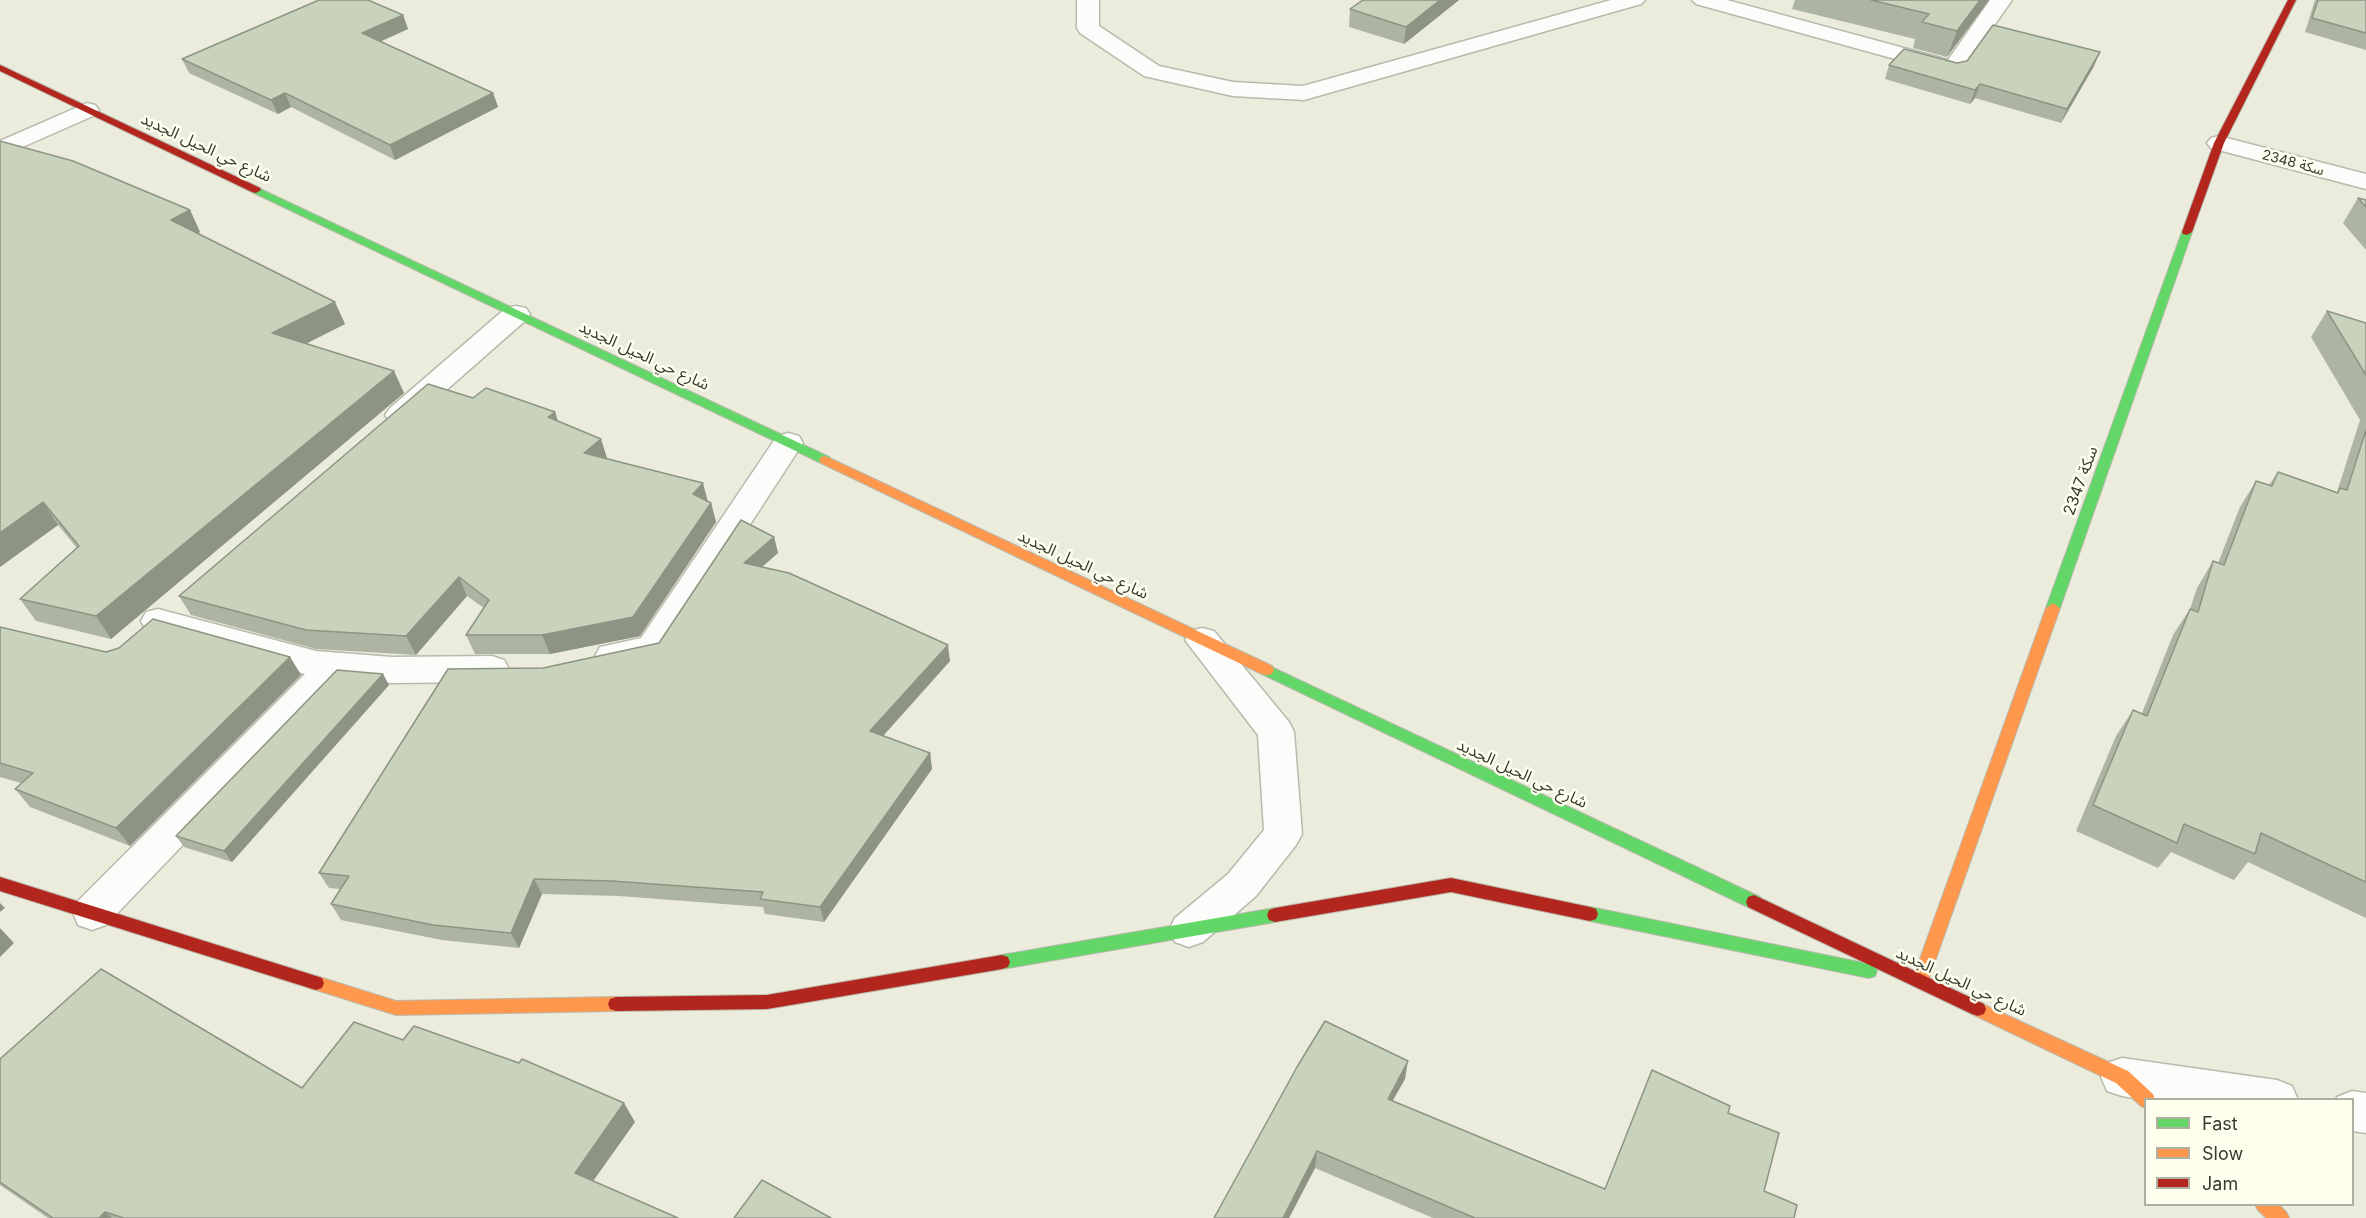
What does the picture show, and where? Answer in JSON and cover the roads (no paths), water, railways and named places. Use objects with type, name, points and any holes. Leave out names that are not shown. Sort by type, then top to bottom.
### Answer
[{"type":"street","points":[[1088,0],[1088,28],[1152,71],[1233,88],[1304,93],[1634,0]]},
{"type":"street","points":[[1703,0],[1953,68],[2001,0]]},
{"type":"street","name":"سكة 2347","points":[[1920,981],[2219,143],[2292,0]]},
{"type":"street","name":"شارع حي الحيل الجديد","points":[[0,68],[1920,981],[2135,1088]]},
{"type":"street","points":[[0,150],[87,110]]},
{"type":"street","name":"سكة 2348","points":[[2219,143],[2366,182]]},
{"type":"street","points":[[383,430],[516,314]]},
{"type":"street","points":[[584,662],[652,648],[788,443]]},
{"type":"street","points":[[185,598],[146,631],[334,666],[392,670],[516,669]]},
{"type":"street","points":[[1189,930],[1242,885],[1283,834],[1276,732],[1202,640]]},
{"type":"street","points":[[92,913],[334,666]]},
{"type":"street","points":[[0,884],[396,1008],[767,1002],[1451,885],[1920,981]]},
{"type":"street","points":[[2135,1088],[2253,1098]]},
{"type":"street","points":[[2266,1206],[2280,1218]]}]
